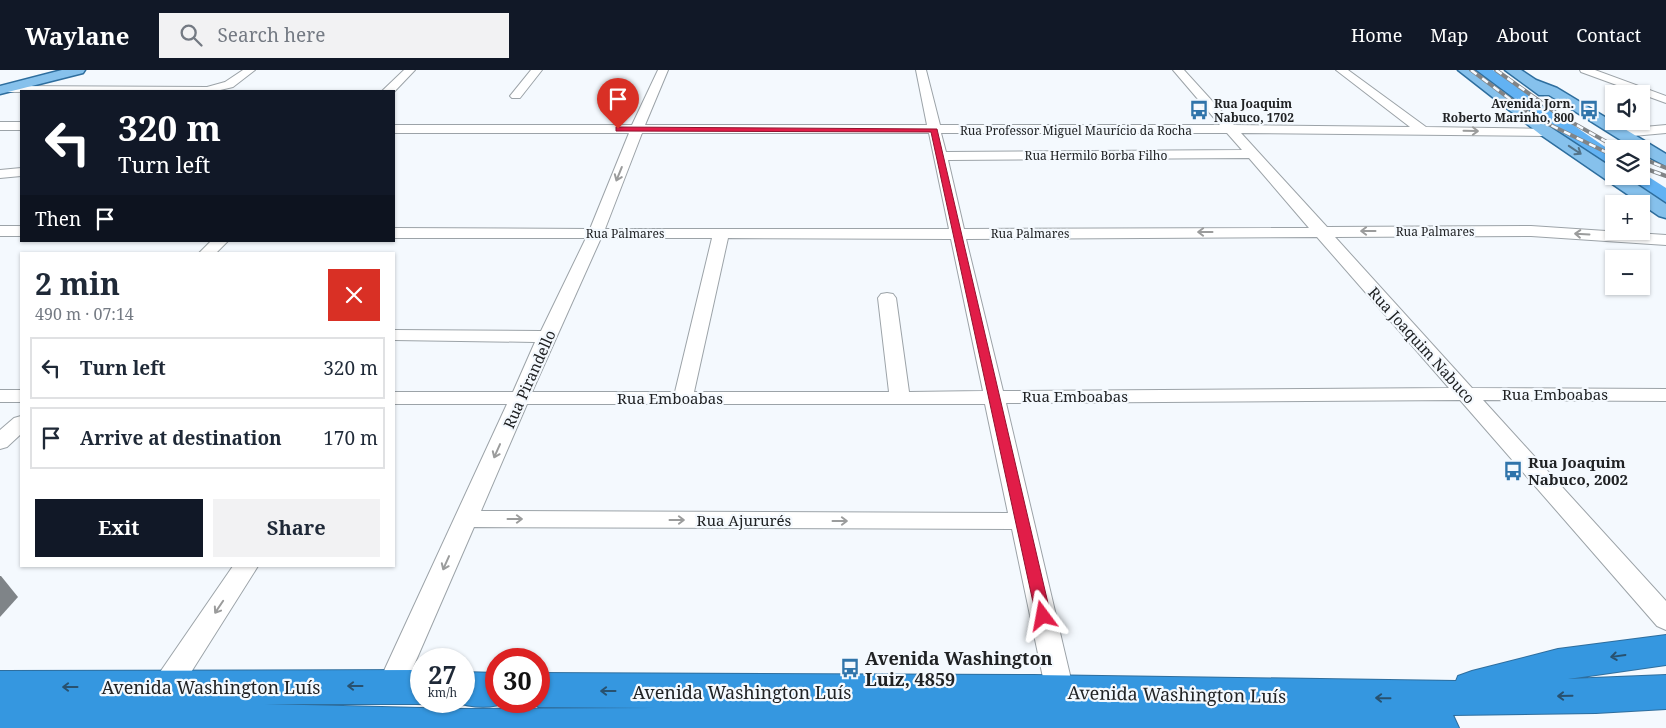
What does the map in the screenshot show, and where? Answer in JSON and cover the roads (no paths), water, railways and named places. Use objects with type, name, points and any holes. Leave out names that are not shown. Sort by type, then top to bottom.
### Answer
[{"type":"highway","points":[[1435,713],[1558,665],[1666,650]]},
{"type":"highway","name":"Avenida Washington Luís","points":[[0,688],[406,687]]},
{"type":"highway","name":"Avenida Washington Luís","points":[[550,691],[1062,715],[1435,713],[1494,697],[1666,692]]},
{"type":"highway","name":"Avenida Washington Luís","points":[[0,721],[459,726],[970,723],[1062,715]]},
{"type":"main road","points":[[2,85],[33,70]]},
{"type":"main road","points":[[2,85],[78,70]]},
{"type":"main road","points":[[1465,70],[1547,132],[1666,212]]},
{"type":"main road","points":[[1512,70],[1616,140]]},
{"type":"main road","points":[[1531,84],[1552,91],[1666,161]]},
{"type":"main road","points":[[1650,162],[1666,173]]},
{"type":"street","points":[[2,85],[207,90],[229,85],[250,70]]},
{"type":"street","points":[[389,90],[410,70]]},
{"type":"street","points":[[516,96],[537,70]]},
{"type":"street","name":"Rua Pirandello","points":[[406,687],[466,519],[522,397],[547,336],[596,233],[637,129],[663,70]]},
{"type":"street","points":[[920,70],[1022,521],[1062,715]]},
{"type":"street","name":"Rua Joaquim Nabuco","points":[[1178,70],[1666,619]]},
{"type":"street","points":[[1341,70],[1422,130]]},
{"type":"street","points":[[1586,70],[1666,100]]},
{"type":"street","points":[[0,126],[20,126]]},
{"type":"street","name":"Rua Professor Miguel Maurício da Rocha","points":[[395,129],[1231,129],[1547,132]]},
{"type":"street","points":[[1622,133],[1666,129]]},
{"type":"street","name":"Rua Hermilo Borba Filho","points":[[940,156],[1253,154]]},
{"type":"street","points":[[0,174],[20,172]]},
{"type":"street","points":[[0,231],[20,231]]},
{"type":"street","name":"Rua Palmares","points":[[395,233],[957,234],[1531,231],[1666,240]]},
{"type":"street","points":[[684,398],[721,233]]},
{"type":"street","points":[[208,252],[219,242]]},
{"type":"street","points":[[887,298],[900,398]]},
{"type":"street","points":[[395,335],[547,336]]},
{"type":"street","name":"Rua Emboabas","points":[[395,398],[1666,395]]},
{"type":"street","points":[[0,396],[20,396]]},
{"type":"street","points":[[0,442],[20,424]]},
{"type":"street","name":"Rua Ajururés","points":[[466,519],[1022,521]]},
{"type":"street","points":[[166,687],[245,567]]},
{"type":"waterway","points":[[1480,70],[1605,158]]},
{"type":"waterway","points":[[1645,185],[1666,199]]},
{"type":"railway","points":[[1471,70],[1534,117],[1605,152]]},
{"type":"railway","points":[[1496,70],[1559,115],[1605,141]]},
{"type":"railway","points":[[1650,162],[1666,168]]},
{"type":"railway","points":[[1650,170],[1666,176]]},
{"type":"place","name":"Rua Joaquim Nabuco, 1702","points":[[1199,110]]},
{"type":"place","name":"Avenida Jorn. Roberto Marinho, 800","points":[[1589,110]]},
{"type":"place","name":"Rua Joaquim Nabuco, 2002","points":[[1513,471]]},
{"type":"place","name":"Avenida Washington Luiz, 4859","points":[[850,668]]}]
